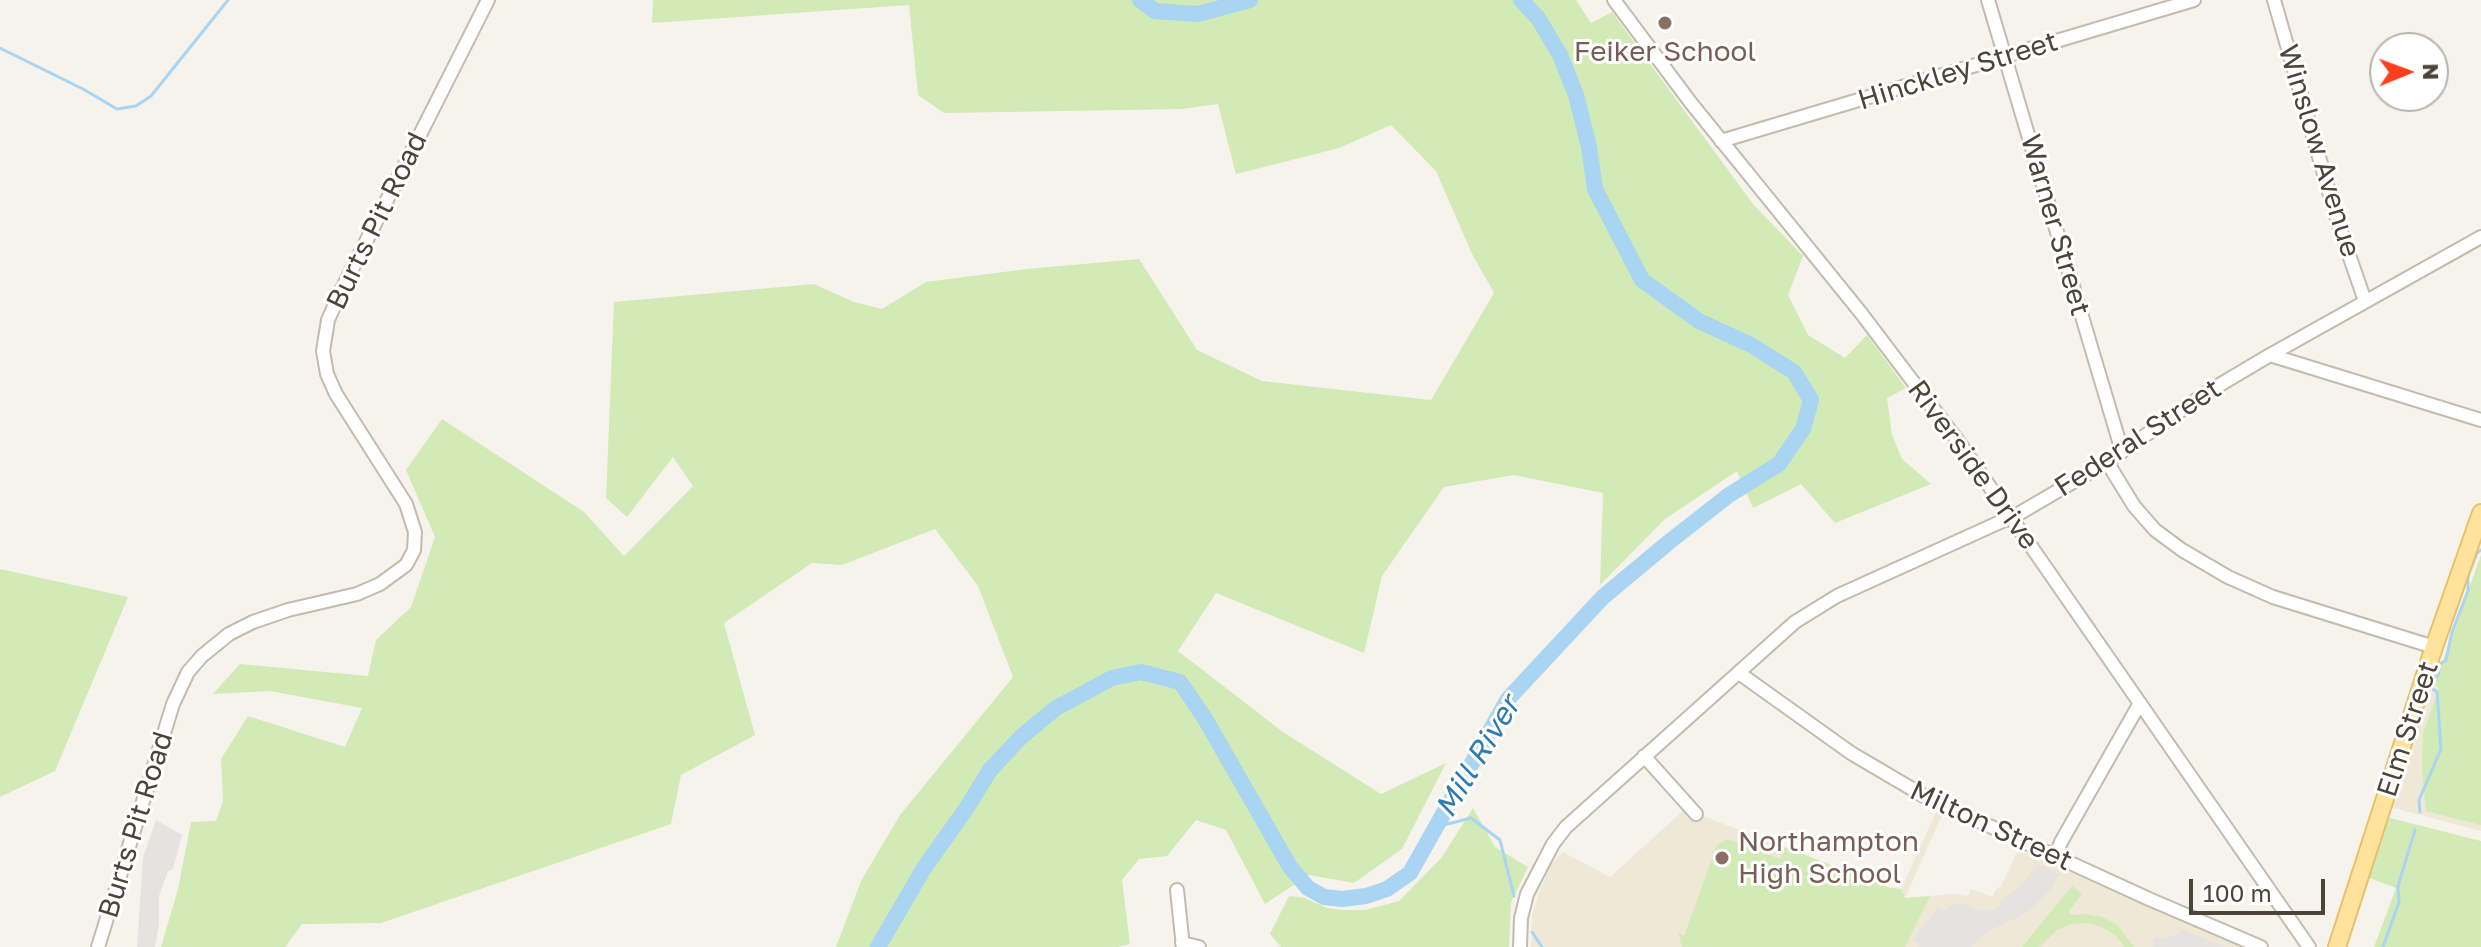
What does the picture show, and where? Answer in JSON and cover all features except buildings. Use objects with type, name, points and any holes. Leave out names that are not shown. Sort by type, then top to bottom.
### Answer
[{"type":"main road","name":"Elm Street","points":[[2337,947],[2434,647],[2481,513]]},
{"type":"street","name":"Burts Pit Road","points":[[98,947],[173,704],[188,672],[229,634],[265,618],[357,594],[380,584],[406,565],[414,550],[415,532],[406,504],[336,394],[327,374],[323,351],[328,320],[341,291],[488,0]]},
{"type":"street","name":"Riverside Drive","points":[[1614,0],[1721,141],[1915,383],[2012,517],[2309,947]]},
{"type":"street","name":"Warner Street","points":[[1988,0],[2122,451]]},
{"type":"street","name":"Hinckley Street","points":[[1721,141],[2194,0]]},
{"type":"street","name":"Winslow Avenue","points":[[2274,0],[2338,223],[2365,301]]},
{"type":"street","name":"Federal Street","points":[[1520,947],[1521,918],[1527,894],[1553,844],[1566,827],[1795,622],[1824,602],[2012,517],[2107,462],[2206,393],[2481,237]]},
{"type":"street","points":[[2270,355],[2481,420]]},
{"type":"street","points":[[2107,462],[2134,506],[2155,530],[2228,577],[2273,597],[2434,647]]},
{"type":"street","name":"Milton Street","points":[[1739,673],[1851,753],[1892,778],[1980,823],[2261,947]]},
{"type":"street","points":[[2055,857],[2140,703]]},
{"type":"street","points":[[1644,756],[1696,814]]},
{"type":"street","points":[[1177,890],[1182,945],[1199,947]]},
{"type":"shaded area","points":[[2481,555],[2481,831],[2390,807]]},
{"type":"shaded area","name":"Northampton High School","points":[[1685,809],[1890,888],[1901,889],[1937,810],[1943,813],[1905,898],[1953,894],[1968,896],[1971,889],[1992,897],[2001,886],[2018,850],[2245,947],[1531,947],[1532,916],[1539,893],[1551,865],[1563,852],[1610,877]]},
{"type":"shaded area","points":[[156,820],[182,835],[173,869],[168,871],[159,896],[155,947],[137,947],[143,857]]},
{"type":"shaded area","points":[[2038,864],[2060,874],[2049,891],[2028,912],[1987,932],[1971,947],[1919,947],[1920,944],[1913,940],[1938,907],[1944,911],[1950,905],[1961,903],[1982,911],[1996,909],[2000,901],[2019,888]]},
{"type":"shaded area","points":[[2182,929],[2225,947],[2153,947],[2155,937],[2161,939],[2178,934]]},
{"type":"green space","points":[[653,0],[1576,0],[1591,23],[1612,12],[1753,204],[1803,256],[1788,295],[1808,335],[1845,358],[1867,335],[1906,388],[1887,398],[1892,435],[1902,459],[1931,484],[1835,523],[1801,484],[1753,508],[1737,471],[1665,519],[1600,585],[1603,493],[1514,475],[1444,487],[1382,576],[1364,653],[1216,593],[1178,651],[1283,732],[1381,794],[1446,763],[1402,849],[1354,883],[1309,875],[1265,904],[1226,830],[1196,820],[1167,856],[1139,859],[1122,880],[1130,944],[1118,947],[836,947],[861,881],[900,815],[1013,677],[978,586],[935,529],[842,565],[812,563],[724,623],[755,735],[681,775],[671,824],[381,923],[302,924],[285,947],[161,947],[178,889],[191,822],[216,821],[223,801],[221,759],[248,716],[345,747],[362,708],[270,691],[213,694],[240,664],[368,676],[376,640],[411,607],[435,537],[406,470],[442,419],[584,512],[624,556],[693,486],[673,457],[627,517],[606,498],[614,302],[814,284],[854,302],[882,309],[926,282],[1139,259],[1197,350],[1262,381],[1431,400],[1494,293],[1472,254],[1436,171],[1391,125],[1339,148],[1236,174],[1218,104],[1182,109],[944,113],[918,95],[909,5],[652,23]]},
{"type":"green space","points":[[2481,555],[2481,825],[2426,811],[2422,767],[2423,734],[2439,688],[2435,684]]},
{"type":"green space","points":[[0,569],[128,597],[55,771],[0,797]]},
{"type":"green space","points":[[1473,808],[1495,847],[1528,867],[1511,903],[1509,947],[1281,947],[1270,934],[1289,896],[1343,910],[1365,910],[1399,901],[1442,857]]},
{"type":"green space","points":[[2386,817],[2481,841],[2481,947],[2374,947],[2396,888],[2367,877]]},
{"type":"green space","points":[[1728,839],[1780,859],[1785,847],[1890,888],[1901,889],[1905,898],[1930,896],[1905,947],[1682,947],[1678,932],[1684,936],[1717,845]]},
{"type":"green space","points":[[2072,886],[2082,894],[2068,912],[2105,918],[2117,925],[2134,947],[2125,947],[2116,936],[2089,923],[2071,924],[2057,930],[2039,947],[2022,947]]},
{"type":"waterway","points":[[0,48],[117,109],[136,106],[151,96],[228,0]]},
{"type":"waterway","name":"Mill River","points":[[1140,0],[1155,11],[1198,14],[1250,0]]},
{"type":"waterway","name":"Mill River","points":[[878,947],[924,868],[990,770],[1021,737],[1056,708],[1112,678],[1141,672],[1180,682],[1204,717],[1290,867],[1308,888],[1324,897],[1342,899],[1387,889],[1410,873],[1508,699],[1603,597],[1729,495],[1779,464],[1803,429],[1811,400],[1794,372],[1751,345],[1699,321],[1642,280],[1595,189],[1589,147],[1576,95],[1560,55],[1538,18],[1521,0]]},
{"type":"waterway","points":[[2420,812],[2419,800],[2441,749],[2437,692],[2432,688],[2433,680],[2438,675],[2440,664],[2446,660],[2452,632],[2468,591],[2468,576],[2481,550]]},
{"type":"waterway","points":[[1436,827],[1471,818],[1500,840],[1514,896]]},
{"type":"waterway","points":[[2383,947],[2399,902],[2398,886],[2415,830]]},
{"type":"waterway","points":[[1532,932],[1542,947]]},
{"type":"place","name":"Feiker School","points":[[1665,23]]},
{"type":"place","name":"Northampton High School","points":[[1722,858]]}]
